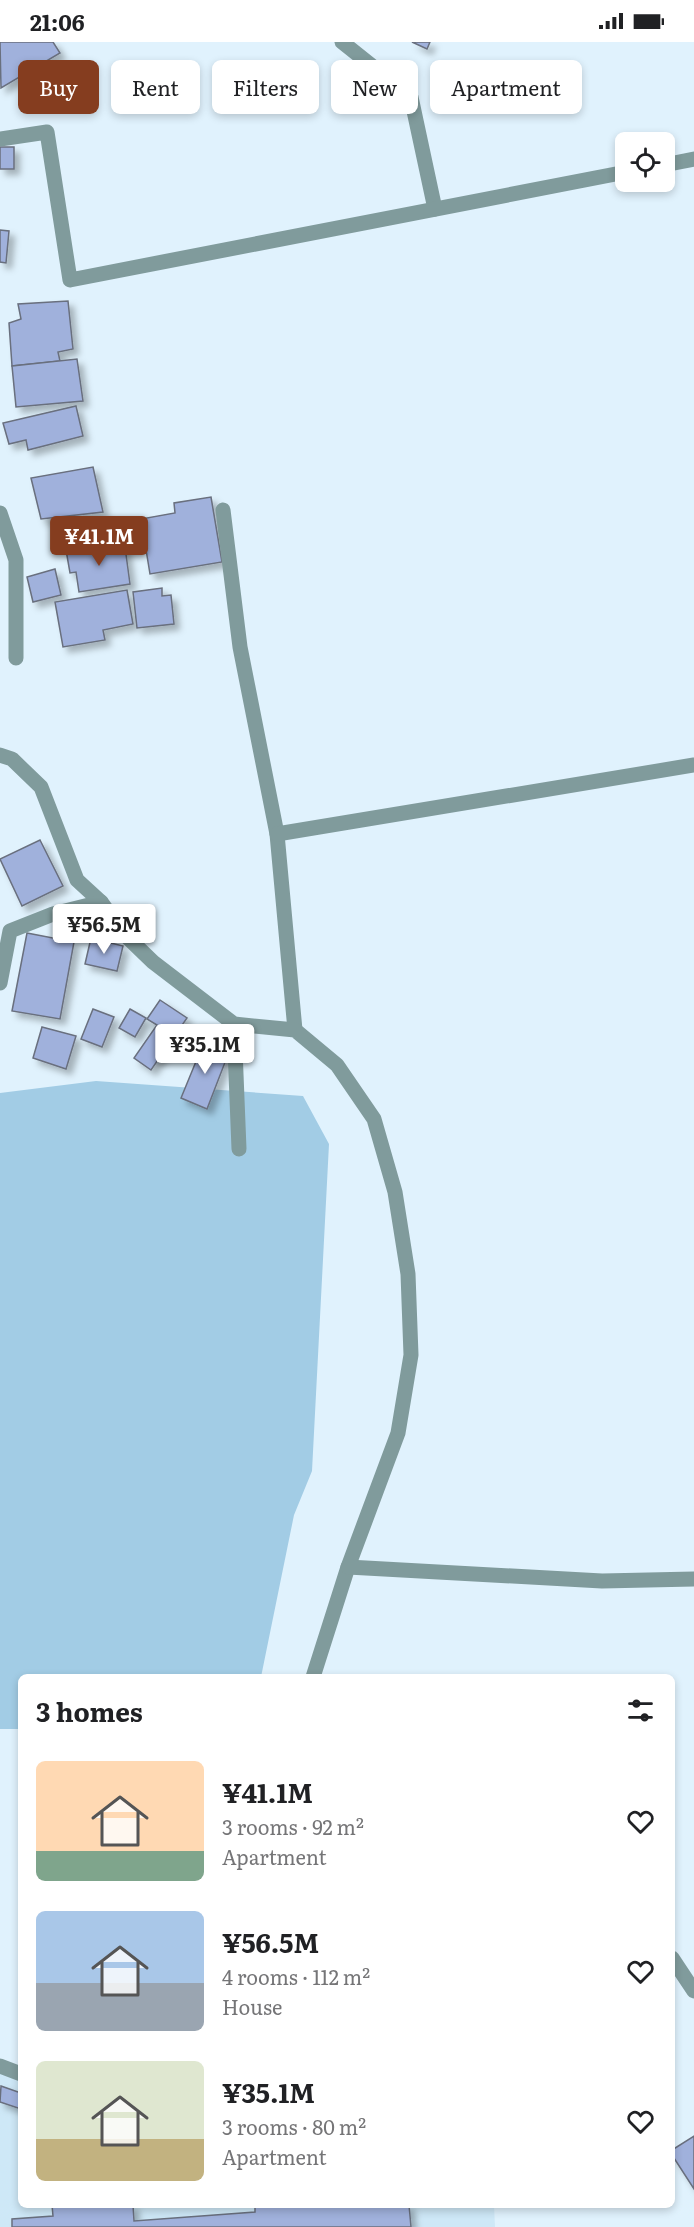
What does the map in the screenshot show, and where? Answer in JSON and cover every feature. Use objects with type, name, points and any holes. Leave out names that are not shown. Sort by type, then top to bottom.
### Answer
[{"type":"street","points":[[342,42],[411,97],[435,209]]},
{"type":"street","points":[[0,139],[47,132],[70,280],[615,174]]},
{"type":"street","points":[[675,163],[694,159]]},
{"type":"street","points":[[223,510],[240,647],[277,834],[295,1029]]},
{"type":"street","points":[[0,513],[16,560],[16,658]]},
{"type":"street","points":[[0,755],[12,759],[40,787],[77,880],[101,902],[124,934],[153,962],[234,1024],[295,1029],[337,1065],[374,1119],[395,1192],[408,1274],[411,1355],[398,1433],[348,1567],[314,1674]]},
{"type":"street","points":[[277,834],[694,765]]},
{"type":"street","points":[[0,983],[10,931],[53,914],[101,902]]},
{"type":"street","points":[[234,1024],[238,1149]]},
{"type":"street","points":[[348,1567],[603,1581],[694,1579]]},
{"type":"street","points":[[675,1962],[694,1991]]},
{"type":"street","points":[[0,2066],[18,2073]]},
{"type":"shaded area","points":[[96,1081],[303,1096],[329,1144],[312,1471],[294,1515],[262,1674],[18,1674],[18,1729],[0,1729],[0,1093]]},
{"type":"shaded area","points":[[0,2060],[18,2067],[18,2208],[494,2208],[495,2227],[0,2227]]},
{"type":"building","points":[[0,42],[53,42],[60,53],[48,60],[18,60],[18,78],[1,88]]},
{"type":"building","points":[[412,42],[430,42],[427,49]]},
{"type":"building","points":[[0,147],[14,147],[14,169],[0,169]]},
{"type":"building","points":[[0,230],[9,231],[6,263],[0,262]]},
{"type":"building","points":[[68,301],[73,349],[58,352],[60,361],[12,366],[9,323],[21,319],[18,304]]},
{"type":"building","points":[[77,359],[83,401],[16,407],[12,366]]},
{"type":"building","points":[[76,406],[83,436],[28,450],[26,440],[9,444],[3,423]]},
{"type":"building","points":[[93,467],[103,512],[41,519],[31,478]]},
{"type":"building","points":[[211,497],[222,562],[150,574],[141,519],[175,513],[174,503]]},
{"type":"building","points":[[110,543],[111,549],[125,547],[130,584],[79,592],[76,572],[70,573],[66,550]]},
{"type":"building","points":[[55,569],[61,595],[33,602],[27,577]]},
{"type":"building","points":[[162,588],[162,596],[171,595],[174,624],[137,628],[133,592]]},
{"type":"building","points":[[127,590],[133,624],[103,630],[105,640],[63,647],[55,602]]},
{"type":"building","points":[[40,840],[63,886],[22,906],[0,859]]},
{"type":"building","points":[[27,933],[74,942],[60,1019],[12,1011]]},
{"type":"building","points":[[91,938],[123,946],[117,971],[85,964]]},
{"type":"building","points":[[160,1000],[187,1018],[151,1070],[134,1058],[157,1025],[147,1019]]},
{"type":"building","points":[[93,1009],[114,1017],[102,1047],[81,1039]]},
{"type":"building","points":[[130,1009],[146,1018],[135,1037],[119,1028]]},
{"type":"building","points":[[42,1027],[76,1036],[66,1069],[33,1058]]},
{"type":"building","points":[[204,1042],[229,1052],[207,1109],[181,1098]]},
{"type":"building","points":[[1,2086],[18,2092],[18,2108],[0,2102]]},
{"type":"building","points":[[694,2136],[694,2189],[675,2160],[675,2148]]},
{"type":"building","points":[[52,2208],[133,2208],[134,2221],[255,2212],[255,2208],[409,2208],[411,2227],[12,2227],[12,2219],[53,2216]]}]
